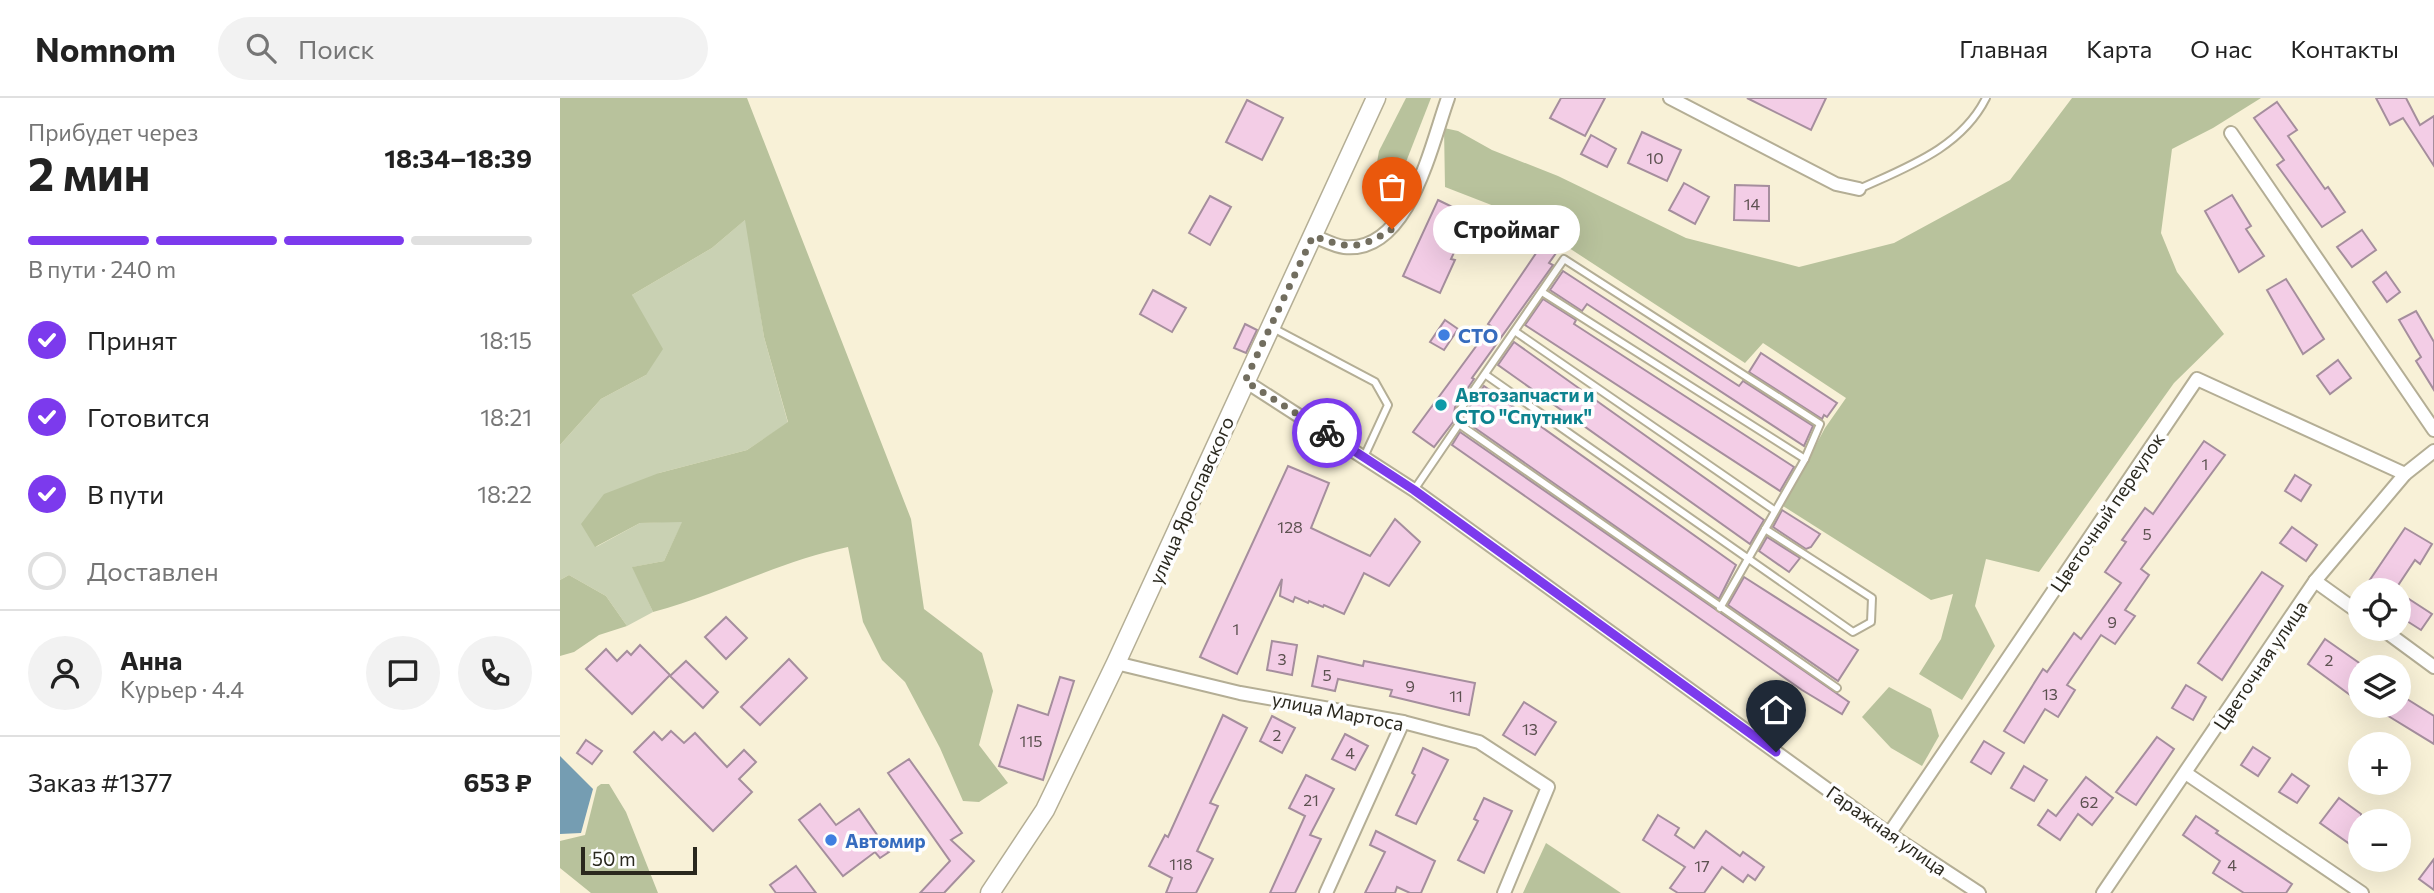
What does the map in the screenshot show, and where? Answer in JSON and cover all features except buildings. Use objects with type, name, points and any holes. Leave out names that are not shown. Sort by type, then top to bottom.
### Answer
[{"type":"street","name":"улица Ярославского","points":[[990,893],[1045,810],[1116,663],[1376,98]]},
{"type":"street","points":[[1313,236],[1343,247],[1369,244],[1392,229],[1407,210],[1448,98]]},
{"type":"street","points":[[1670,98],[1836,184],[1859,189]]},
{"type":"street","points":[[2231,133],[2434,430]]},
{"type":"street","name":"Цветочный переулок","points":[[1889,834],[2197,379],[2404,474]]},
{"type":"street","name":"Гаражная улица","points":[[1245,381],[1414,490],[1889,834],[1979,893]]},
{"type":"street","name":"Цветочная улица","points":[[2103,893],[2187,774],[2315,582],[2404,474],[2434,452]]},
{"type":"street","points":[[2315,582],[2348,605]]},
{"type":"street","points":[[2399,641],[2434,667]]},
{"type":"street","name":"улица Мартоса","points":[[1116,663],[1240,693],[1403,722],[1479,742],[1548,786],[1504,893]]},
{"type":"street","points":[[1326,893],[1403,722]]},
{"type":"street","points":[[2187,774],[2362,893]]},
{"type":"lane","points":[[1859,189],[1938,152],[1978,113],[1986,98]]},
{"type":"lane","points":[[1414,490],[1459,424],[1460,410],[1516,332],[1564,258],[1820,424],[1805,459],[1720,608]]},
{"type":"lane","points":[[1542,292],[1805,459]]},
{"type":"lane","points":[[1271,326],[1375,382],[1388,405],[1364,457]]},
{"type":"lane","points":[[1516,332],[1774,510]]},
{"type":"lane","points":[[1486,375],[1853,632],[1871,622],[1872,598],[1765,529]]},
{"type":"lane","points":[[1459,424],[1837,688]]},
{"type":"green space","points":[[560,98],[747,98],[911,519],[924,609],[982,653],[993,691],[979,745],[1008,783],[979,802],[963,801],[940,748],[905,682],[882,660],[863,622],[848,547],[798,561],[653,612],[632,567],[664,561],[682,522],[640,523],[595,547],[581,524],[604,494],[659,473],[747,450],[788,422],[764,337],[745,220],[712,248],[632,295],[663,349],[646,375],[601,399],[560,445]]},
{"type":"green space","points":[[1406,98],[1431,98],[1397,185],[1374,180],[1379,151]]},
{"type":"green space","points":[[2072,98],[2261,98],[2213,128],[2172,149],[2161,233],[2177,272],[2224,334],[2174,383],[2039,572],[1986,559],[1975,606],[1995,646],[1962,700],[1919,674],[1941,639],[1953,594],[1931,600],[1783,506],[1825,428],[1846,398],[1763,343],[1745,363],[1540,229],[1512,213],[1445,187],[1444,128],[1458,131],[1492,150],[1558,176],[1686,238],[1799,267],[1894,243],[2010,180]]},
{"type":"green space","points":[[746,219],[764,337],[788,423],[747,450],[659,473],[596,547],[640,523],[683,521],[664,561],[633,567],[653,612],[627,626],[606,596],[569,575],[560,580],[560,445],[601,399],[646,375],[632,295],[712,248]]},
{"type":"green space","points":[[569,575],[606,596],[627,626],[599,635],[574,652],[560,656],[560,580]]},
{"type":"green space","points":[[1889,687],[1931,709],[1939,736],[1922,766],[1891,748],[1862,717]]},
{"type":"green space","points":[[609,784],[626,812],[658,893],[591,893],[560,868],[560,841],[585,835],[597,787]]},
{"type":"green space","points":[[1546,843],[1621,893],[1523,893]]},
{"type":"water","points":[[560,756],[593,789],[581,833],[560,834]]},
{"type":"way so far","points":[[1327,433],[1245,381],[1313,236],[1343,247],[1369,244],[1392,229]]},
{"type":"place","name":"Строймаг","points":[[1392,229]]},
{"type":"place","name":"СТО","points":[[1444,335]]},
{"type":"place","name":"Автозапчасти и СТО \"Спутник\"","points":[[1441,405]]},
{"type":"place","name":"Автомир","points":[[831,840]]},
{"type":"route","points":[[1327,433],[1414,490],[1776,752]]}]
